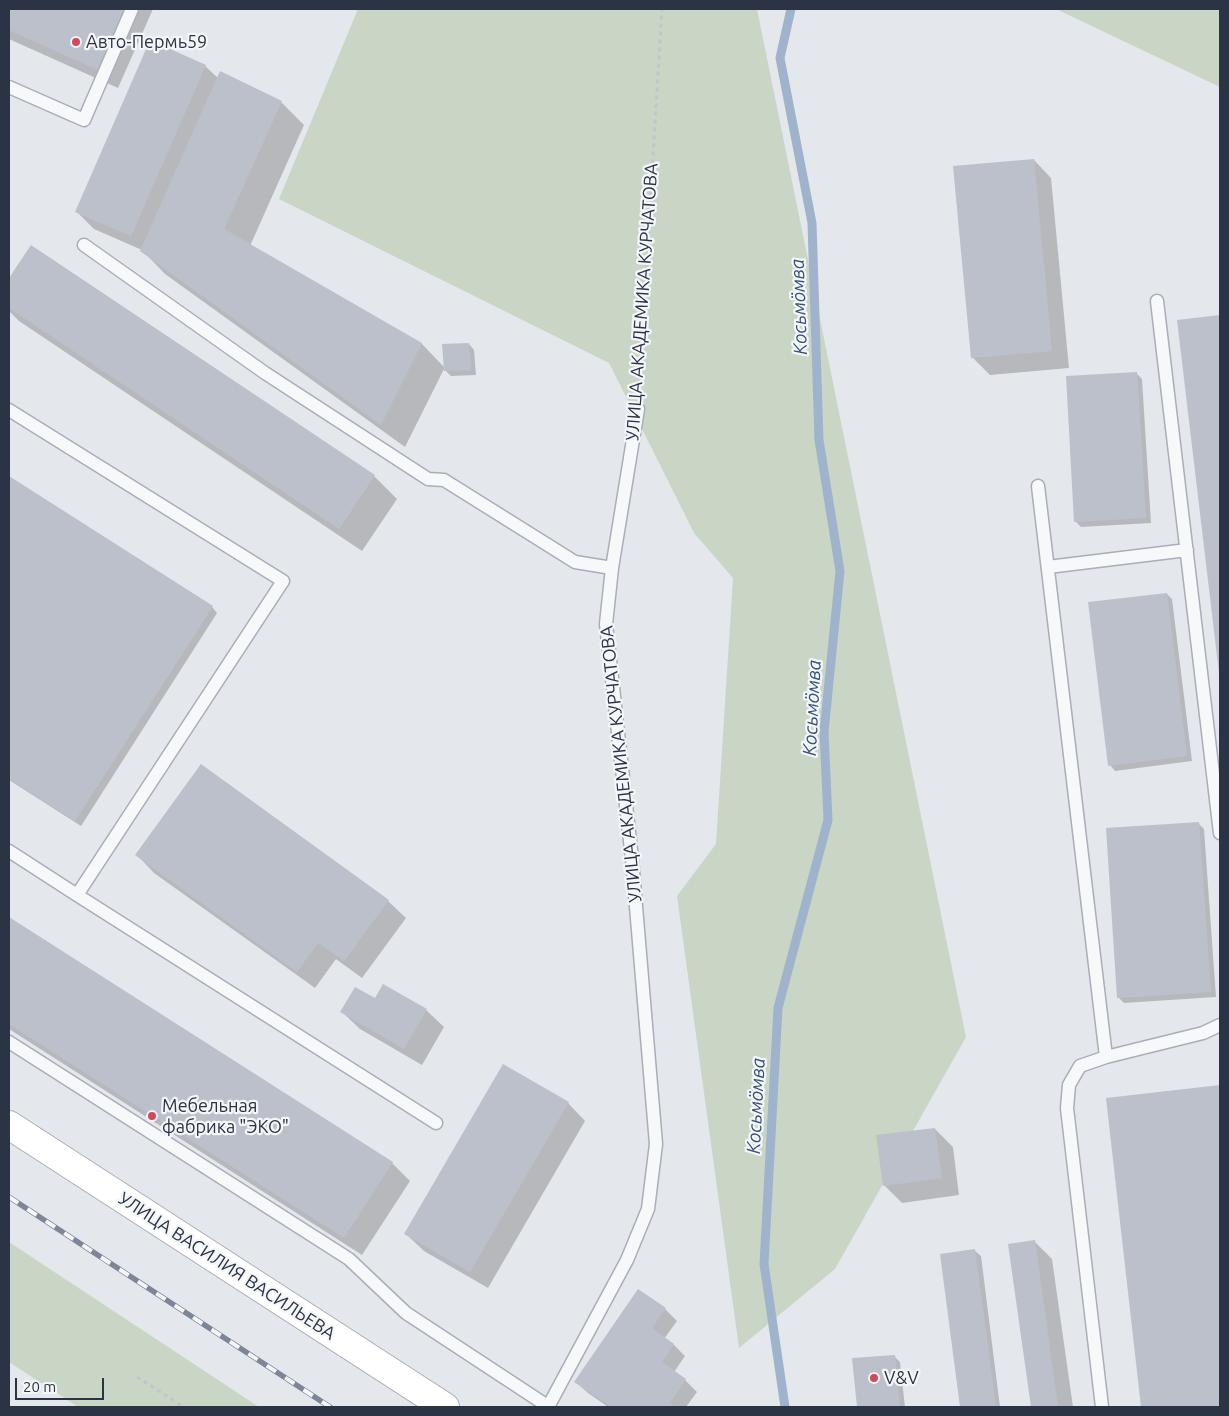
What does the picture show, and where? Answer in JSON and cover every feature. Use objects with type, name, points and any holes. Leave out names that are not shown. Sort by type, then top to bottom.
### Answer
[{"type":"main road","name":"УЛИЦА ВАСИЛИЯ ВАСИЛЬЕВА","points":[[9,1124],[445,1407]]},
{"type":"lane","points":[[9,88],[84,120],[132,9]]},
{"type":"lane","points":[[84,245],[265,373],[428,479],[444,480],[575,562],[612,568]]},
{"type":"lane","points":[[1157,301],[1216,768],[1220,833]]},
{"type":"lane","name":"УЛИЦА АКАДЕМИКА КУРЧАТОВА","points":[[548,1407],[627,1260],[648,1208],[656,1144],[632,859],[606,624],[612,568],[638,409]]},
{"type":"lane","points":[[9,410],[283,581],[77,895]]},
{"type":"lane","points":[[1038,486],[1106,1057]]},
{"type":"lane","points":[[1048,567],[1187,550]]},
{"type":"lane","points":[[9,851],[436,1124]]},
{"type":"lane","points":[[1102,1407],[1067,1108],[1069,1085],[1080,1066],[1106,1057],[1203,1033],[1220,1025]]},
{"type":"lane","points":[[9,1042],[349,1259],[406,1313],[548,1407]]},
{"type":"path","name":"УЛИЦА АКАДЕМИКА КУРЧАТОВА","points":[[638,409],[662,9]]},
{"type":"path","points":[[137,1377],[184,1407]]},
{"type":"green space","points":[[358,9],[757,9],[966,1037],[835,1269],[739,1348],[677,896],[716,844],[733,578],[694,533],[609,363],[279,199]]},
{"type":"green space","points":[[1056,9],[1220,9],[1220,87]]},
{"type":"green space","points":[[9,1242],[259,1407],[78,1407],[9,1362]]},
{"type":"building","points":[[9,9],[128,9],[100,71],[9,30]]},
{"type":"building","points":[[150,40],[206,65],[131,236],[75,212]]},
{"type":"building","points":[[220,71],[282,101],[224,229],[422,343],[381,425],[140,251]]},
{"type":"building","points":[[1034,159],[1052,351],[971,358],[953,166]]},
{"type":"building","points":[[31,245],[375,475],[339,529],[9,308],[9,278]]},
{"type":"building","points":[[1220,315],[1220,673],[1219,673],[1177,320]]},
{"type":"building","points":[[469,343],[471,370],[444,371],[442,344]]},
{"type":"building","points":[[1137,372],[1146,518],[1074,522],[1066,376]]},
{"type":"building","points":[[9,476],[213,606],[75,821],[9,779]]},
{"type":"building","points":[[1167,593],[1187,756],[1108,766],[1088,602]]},
{"type":"building","points":[[201,764],[389,900],[344,961],[318,943],[297,972],[135,855]]},
{"type":"building","points":[[1199,822],[1211,992],[1117,998],[1106,828]]},
{"type":"building","points":[[9,917],[393,1162],[344,1238],[9,1024]]},
{"type":"building","points":[[383,984],[427,1009],[404,1049],[340,1012],[355,987],[375,998]]},
{"type":"building","points":[[503,1064],[569,1102],[470,1272],[404,1234]]},
{"type":"building","points":[[1220,1085],[1220,1407],[1141,1407],[1106,1098]]},
{"type":"building","points":[[935,1128],[942,1178],[883,1186],[876,1135]]},
{"type":"building","points":[[1035,1240],[1058,1407],[1031,1407],[1008,1244]]},
{"type":"building","points":[[975,1249],[996,1407],[960,1407],[940,1254]]},
{"type":"building","points":[[638,1289],[666,1308],[652,1328],[674,1344],[662,1362],[686,1379],[670,1403],[676,1407],[612,1407],[574,1382]]},
{"type":"building","points":[[895,1355],[900,1407],[857,1407],[852,1358]]},
{"type":"waterway","name":"Косьмӧмва","points":[[785,1407],[764,1264],[778,1008],[828,820],[824,732],[840,571],[819,440],[812,223],[780,58],[791,9]]},
{"type":"railway","points":[[9,1197],[330,1407]]},
{"type":"place","name":"Авто-Пермь59","points":[[76,42]]},
{"type":"place","name":"Мебельная фабрика \"ЭКО\"","points":[[152,1116]]},
{"type":"place","name":"V&V","points":[[874,1378]]}]
